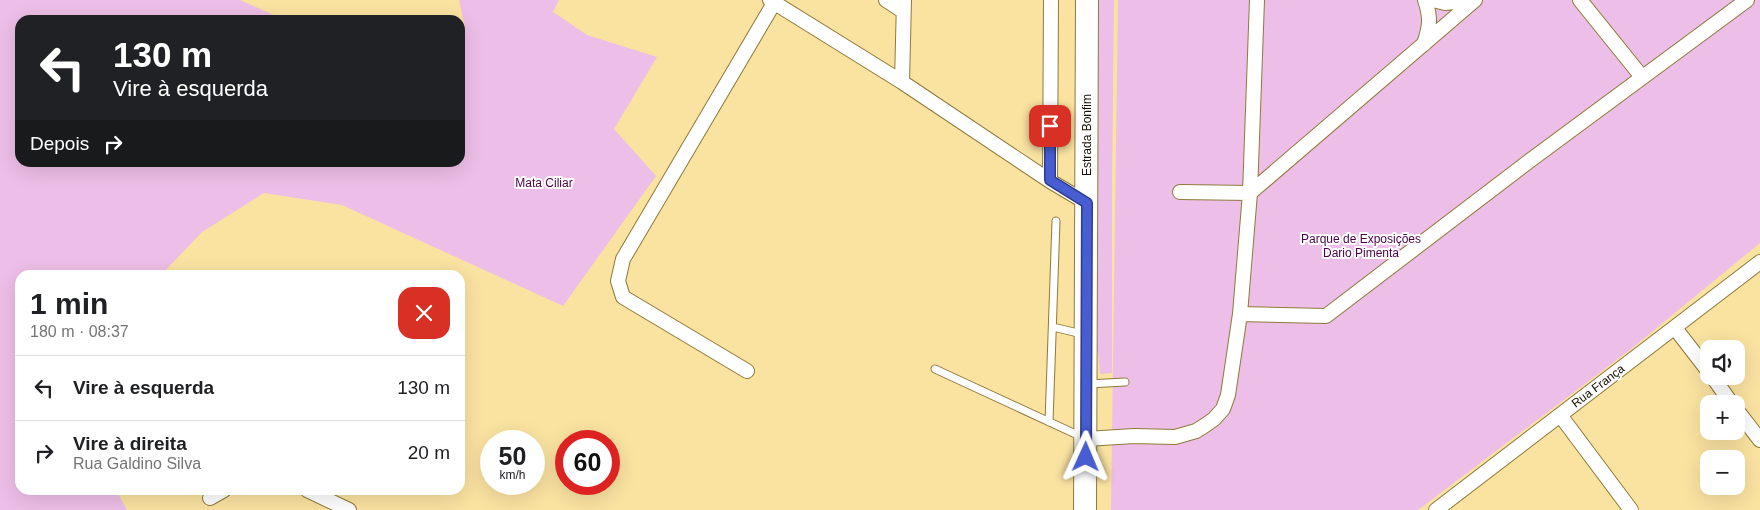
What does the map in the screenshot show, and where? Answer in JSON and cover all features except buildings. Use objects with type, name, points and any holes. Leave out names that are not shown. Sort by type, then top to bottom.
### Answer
[{"type":"main road","name":"Estrada Bonfim","points":[[1085,510],[1087,384],[1087,0]]},
{"type":"street","points":[[886,0],[904,6],[902,82]]},
{"type":"street","points":[[1050,180],[1051,0]]},
{"type":"street","points":[[1086,439],[1134,436],[1175,437],[1196,430],[1214,419],[1223,409],[1228,395],[1240,314],[1250,194],[1256,0]]},
{"type":"street","points":[[1424,44],[1429,30],[1430,15],[1425,0]]},
{"type":"street","points":[[1434,0],[1445,3],[1474,0]]},
{"type":"street","points":[[1180,192],[1250,194],[1474,0]]},
{"type":"street","points":[[1580,0],[1642,77]]},
{"type":"street","points":[[1240,314],[1326,316],[1528,162],[1747,0]]},
{"type":"street","points":[[746,371],[623,297],[618,280],[623,260],[772,1],[902,82],[1087,203]]},
{"type":"street","name":"Rua França","points":[[1436,510],[1760,262]]},
{"type":"street","points":[[1675,328],[1700,360]]},
{"type":"street","points":[[1560,415],[1631,510]]},
{"type":"street","points":[[1745,421],[1760,440]]},
{"type":"street","points":[[210,498],[215,495]]},
{"type":"street","points":[[318,495],[349,510]]},
{"type":"lane","points":[[1049,422],[1056,221]]},
{"type":"lane","points":[[1053,327],[1087,336]]},
{"type":"lane","points":[[936,369],[1086,439]]},
{"type":"lane","points":[[1087,384],[1125,382]]},
{"type":"green space","name":"Mata Ciliar","points":[[0,0],[240,0],[274,15],[15,15],[15,167],[465,167],[465,15],[462,15],[459,0],[559,0],[553,12],[587,35],[657,57],[614,129],[656,176],[563,306],[342,205],[264,193],[202,232],[166,270],[15,270],[15,495],[119,495],[127,510],[0,510]]},
{"type":"green space","points":[[1095,0],[1114,0],[1112,373],[1100,374],[1098,352],[1095,349]]},
{"type":"green space","name":"Parque de Exposições Dario Pimenta","points":[[1118,0],[1760,0],[1760,243],[1631,349],[1418,510],[1111,510]]},
{"type":"route","points":[[1050,126],[1050,180],[1087,203],[1086,457]]}]
